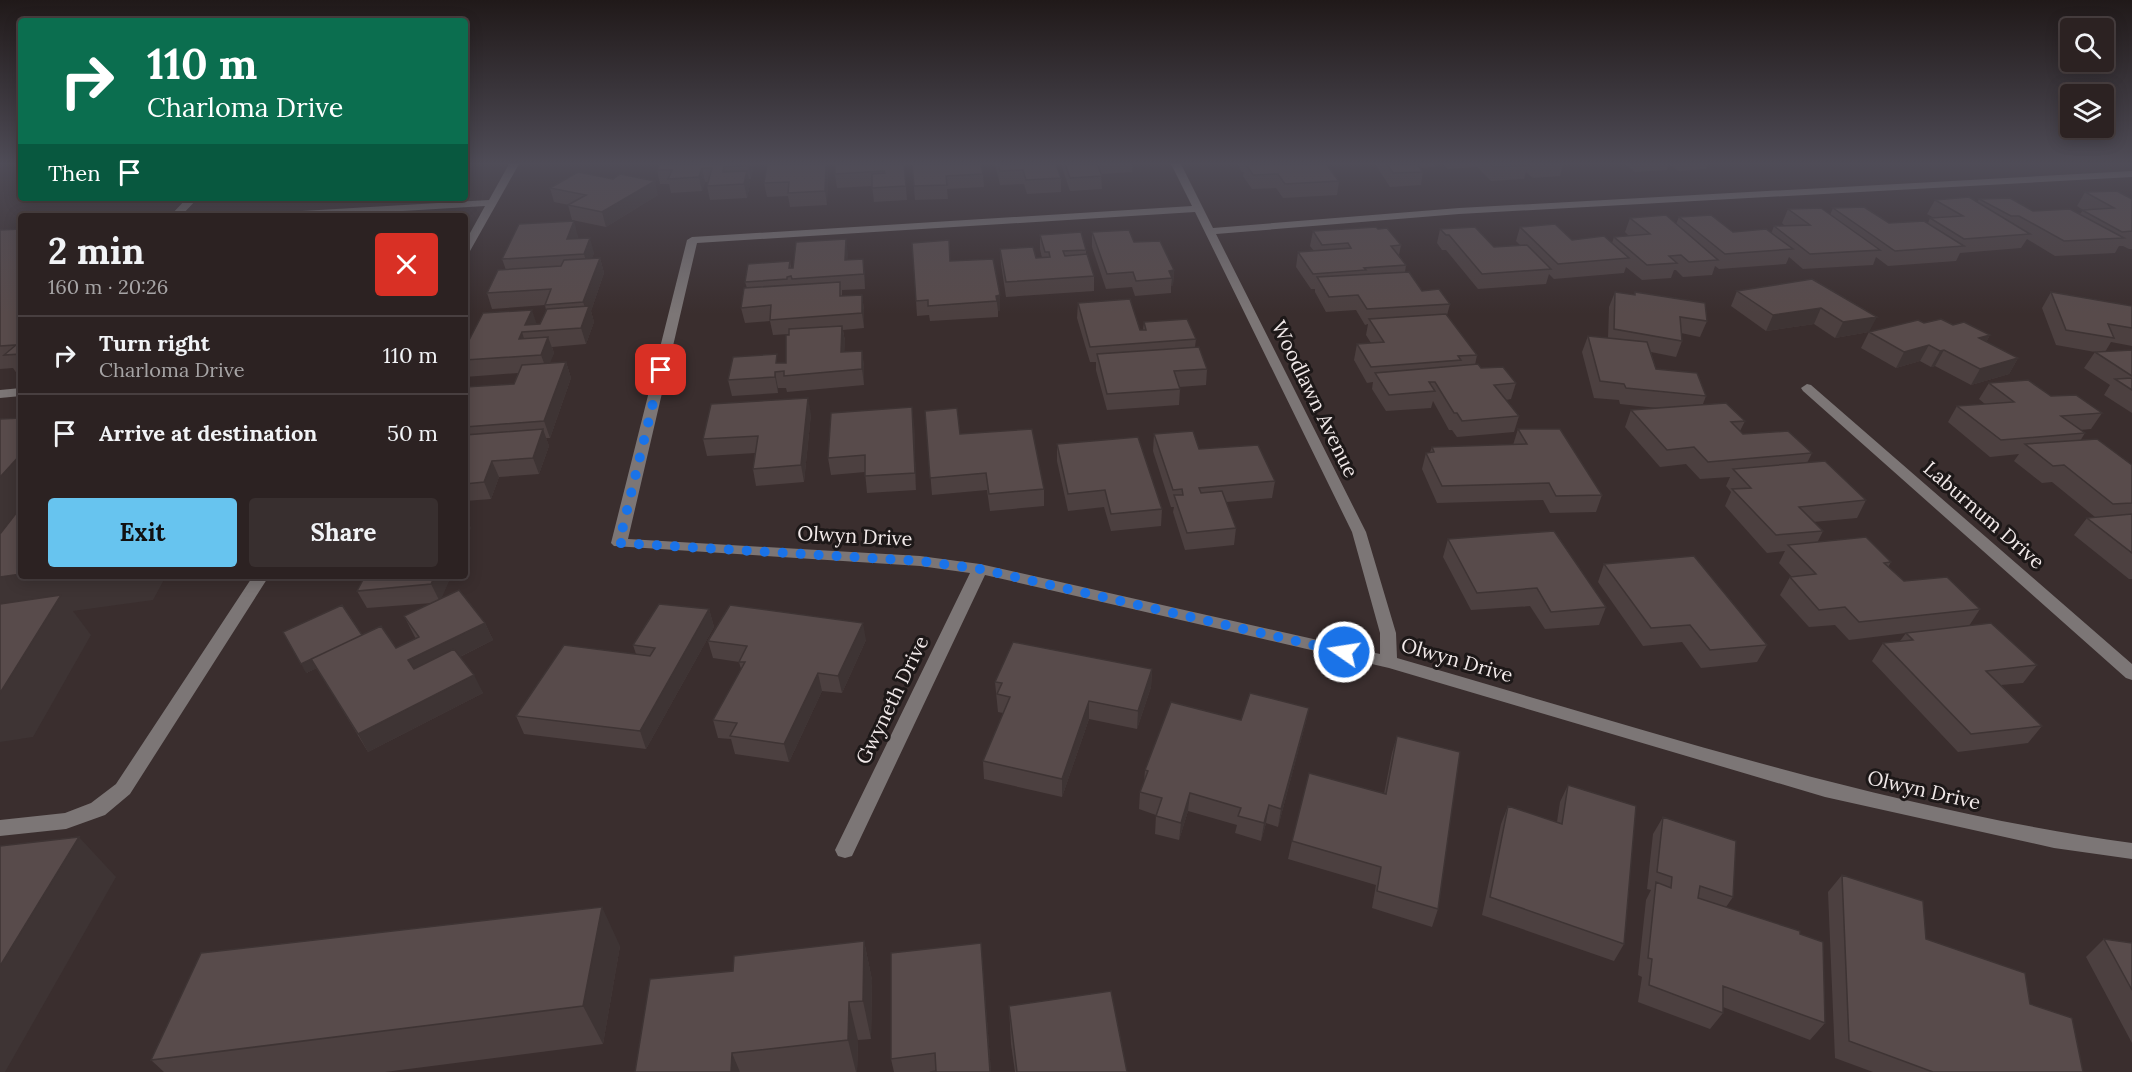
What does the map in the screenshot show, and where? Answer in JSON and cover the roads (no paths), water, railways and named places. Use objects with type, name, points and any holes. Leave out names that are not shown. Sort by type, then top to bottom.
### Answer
[{"type":"street","points":[[468,246],[486,214]]},
{"type":"street","name":"Olwyn Drive","points":[[1116,214],[692,240],[619,543],[920,561],[980,569],[1389,662],[1825,789],[2054,840],[2132,851]]},
{"type":"street","name":"Woodlawn Avenue","points":[[1201,214],[1359,532],[1388,633],[1389,662]]},
{"type":"street","points":[[1209,231],[1431,214]]},
{"type":"street","name":"Laburnum Drive","points":[[1807,388],[2132,674]]},
{"type":"street","points":[[0,394],[18,392]]},
{"type":"street","name":"Gwyneth Drive","points":[[845,850],[980,569]]},
{"type":"street","points":[[0,828],[66,821],[98,809],[123,789],[259,579]]}]
